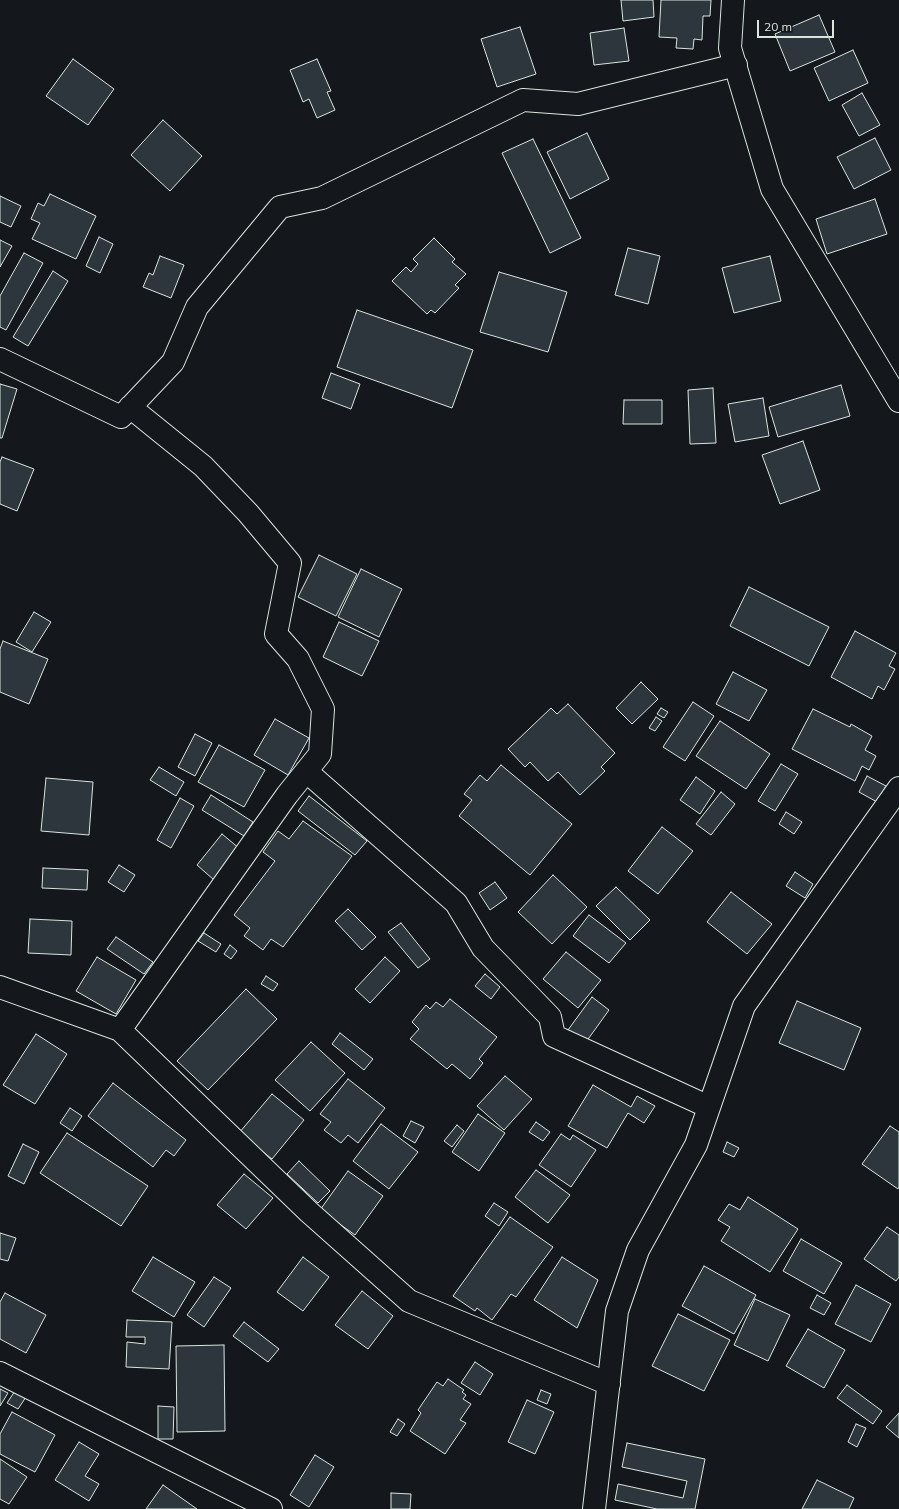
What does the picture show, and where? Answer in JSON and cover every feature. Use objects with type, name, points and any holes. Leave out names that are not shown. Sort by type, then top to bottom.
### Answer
[{"type":"street","points":[[733,0],[730,48],[772,189],[899,401]]},
{"type":"street","points":[[0,359],[121,417],[173,362],[197,307],[280,207],[322,198],[523,100],[578,104],[736,65]]},
{"type":"street","points":[[120,1030],[287,795],[320,754],[323,709],[298,659],[276,634],[290,563],[248,513],[203,466],[130,407]]},
{"type":"street","points":[[306,771],[456,903],[483,948],[550,1017],[554,1036],[709,1107]]},
{"type":"street","points":[[594,1509],[617,1311],[638,1250],[696,1145],[744,1006],[899,788]]},
{"type":"street","points":[[0,987],[120,1030],[309,1212],[409,1301],[609,1384]]},
{"type":"street","points":[[0,1374],[271,1509]]},
{"type":"building","points":[[621,0],[653,0],[654,17],[623,21]]},
{"type":"building","points":[[661,0],[711,0],[710,16],[703,16],[702,40],[694,39],[693,49],[676,48],[677,38],[659,37]]},
{"type":"building","points":[[819,15],[835,52],[790,71],[775,34]]},
{"type":"building","points":[[520,27],[536,74],[497,87],[481,39]]},
{"type":"building","points":[[624,28],[629,61],[594,65],[590,33]]},
{"type":"building","points":[[853,50],[868,83],[829,101],[814,68]]},
{"type":"building","points":[[73,59],[114,89],[88,125],[46,96]]},
{"type":"building","points":[[317,59],[331,91],[327,92],[335,110],[317,118],[309,99],[303,102],[290,70]]},
{"type":"building","points":[[862,93],[880,125],[859,136],[842,105]]},
{"type":"building","points":[[163,120],[202,156],[170,191],[131,155]]},
{"type":"building","points":[[587,133],[609,179],[570,199],[547,152]]},
{"type":"building","points":[[875,138],[891,170],[854,189],[837,157]]},
{"type":"building","points":[[533,139],[581,238],[550,253],[502,153]]},
{"type":"building","points":[[50,194],[96,216],[76,259],[32,239],[40,223],[31,219],[38,203],[44,206]]},
{"type":"building","points":[[0,196],[21,206],[11,227],[0,222]]},
{"type":"building","points":[[875,199],[887,234],[827,254],[816,219]]},
{"type":"building","points":[[99,237],[113,244],[100,273],[86,266]]},
{"type":"building","points":[[434,238],[455,259],[452,262],[466,274],[455,285],[459,288],[435,313],[431,310],[427,314],[392,281],[406,267],[411,272],[418,264],[413,259]]},
{"type":"building","points":[[0,240],[12,246],[0,267]]},
{"type":"building","points":[[628,248],[660,256],[648,304],[615,295]]},
{"type":"building","points":[[24,253],[43,263],[6,330],[0,327],[0,296]]},
{"type":"building","points":[[160,256],[184,265],[171,298],[143,287],[149,273],[153,275]]},
{"type":"building","points":[[770,256],[781,301],[734,313],[722,268]]},
{"type":"building","points":[[53,271],[68,281],[28,346],[13,337]]},
{"type":"building","points":[[499,272],[567,292],[548,352],[480,332]]},
{"type":"building","points":[[357,310],[473,350],[452,408],[337,367]]},
{"type":"building","points":[[331,373],[360,384],[351,409],[322,398]]},
{"type":"building","points":[[0,384],[17,389],[2,438],[0,438]]},
{"type":"building","points":[[841,385],[850,416],[778,437],[769,407]]},
{"type":"building","points":[[713,388],[716,443],[690,444],[688,390]]},
{"type":"building","points":[[763,398],[769,436],[735,442],[728,404]]},
{"type":"building","points":[[624,400],[662,400],[662,424],[623,424]]},
{"type":"building","points":[[803,441],[820,490],[780,504],[762,455]]},
{"type":"building","points":[[2,457],[34,469],[17,511],[0,504],[0,462]]},
{"type":"building","points":[[319,555],[357,574],[336,616],[298,597]]},
{"type":"building","points":[[361,569],[402,589],[379,637],[338,617]]},
{"type":"building","points":[[749,587],[829,627],[809,666],[730,626]]},
{"type":"building","points":[[34,612],[51,622],[32,652],[16,642]]},
{"type":"building","points":[[339,622],[379,641],[362,676],[323,657]]},
{"type":"building","points":[[855,631],[896,653],[889,666],[895,669],[884,690],[878,686],[872,699],[831,677]]},
{"type":"building","points":[[3,641],[48,659],[29,704],[0,692],[0,649]]},
{"type":"building","points":[[733,672],[767,690],[749,721],[716,704]]},
{"type":"building","points":[[641,682],[658,699],[632,724],[616,708]]},
{"type":"building","points":[[693,702],[714,716],[685,761],[663,747]]},
{"type":"building","points":[[568,704],[615,753],[601,767],[605,771],[580,795],[558,772],[548,781],[530,762],[525,767],[508,749],[551,708],[557,714]]},
{"type":"building","points":[[661,708],[668,712],[664,718],[657,714]]},
{"type":"building","points":[[813,709],[850,727],[851,724],[872,736],[865,750],[876,756],[869,770],[862,766],[855,781],[792,749]]},
{"type":"building","points":[[656,717],[662,721],[655,731],[649,728]]},
{"type":"building","points":[[275,719],[309,738],[288,775],[254,755]]},
{"type":"building","points":[[720,721],[770,754],[746,789],[696,756]]},
{"type":"building","points":[[195,734],[212,743],[195,776],[178,767]]},
{"type":"building","points":[[219,745],[265,770],[244,807],[198,782]]},
{"type":"building","points":[[781,764],[798,774],[775,811],[758,801]]},
{"type":"building","points":[[501,765],[572,824],[530,875],[459,816],[472,800],[464,794],[480,775],[487,781]]},
{"type":"building","points":[[159,767],[184,782],[176,796],[150,780]]},
{"type":"building","points":[[867,776],[886,786],[877,802],[859,792]]},
{"type":"building","points":[[696,777],[715,791],[700,814],[680,800]]},
{"type":"building","points":[[46,778],[93,782],[89,835],[41,831]]},
{"type":"building","points":[[721,792],[735,804],[711,835],[696,824]]},
{"type":"building","points":[[211,795],[253,822],[244,836],[202,810]]},
{"type":"building","points":[[309,796],[367,841],[355,855],[298,811]]},
{"type":"building","points":[[180,798],[194,806],[171,848],[157,840]]},
{"type":"building","points":[[786,812],[802,822],[794,834],[779,824]]},
{"type":"building","points":[[303,821],[352,856],[283,947],[271,939],[263,950],[244,936],[250,928],[234,915],[275,861],[263,852],[278,831],[289,839]]},
{"type":"building","points":[[662,827],[693,851],[658,894],[628,871]]},
{"type":"building","points":[[222,834],[240,849],[214,880],[197,865]]},
{"type":"building","points":[[119,865],[135,875],[124,892],[108,882]]},
{"type":"building","points":[[43,868],[88,870],[87,890],[42,888]]},
{"type":"building","points":[[795,872],[813,884],[805,898],[786,886]]},
{"type":"building","points":[[553,875],[587,907],[552,944],[518,912]]},
{"type":"building","points":[[495,882],[507,898],[490,910],[479,893]]},
{"type":"building","points":[[616,887],[650,920],[630,940],[596,906]]},
{"type":"building","points":[[731,892],[772,924],[747,954],[707,922]]},
{"type":"building","points":[[348,909],[376,937],[362,950],[335,921]]},
{"type":"building","points":[[589,915],[626,943],[609,963],[573,936]]},
{"type":"building","points":[[30,919],[72,921],[71,955],[28,953]]},
{"type":"building","points":[[401,923],[430,959],[418,968],[388,932]]},
{"type":"building","points":[[204,933],[221,944],[216,952],[198,941]]},
{"type":"building","points":[[116,937],[153,962],[144,974],[107,949]]},
{"type":"building","points":[[230,945],[237,951],[231,959],[224,954]]},
{"type":"building","points":[[566,952],[601,980],[578,1008],[543,979]]},
{"type":"building","points":[[97,957],[136,980],[116,1014],[76,991]]},
{"type":"building","points":[[385,957],[400,971],[370,1003],[355,989]]},
{"type":"building","points":[[485,974],[500,987],[491,999],[475,986]]},
{"type":"building","points":[[266,976],[278,984],[273,991],[261,984]]},
{"type":"building","points":[[246,989],[277,1019],[208,1090],[177,1061]]},
{"type":"building","points":[[592,997],[609,1010],[586,1042],[568,1030]]},
{"type":"building","points":[[450,999],[497,1037],[479,1059],[483,1063],[470,1079],[452,1064],[447,1069],[410,1039],[419,1029],[412,1022],[426,1005],[430,1009],[436,1002],[443,1007]]},
{"type":"building","points":[[797,1001],[861,1028],[844,1070],[779,1043]]},
{"type":"building","points":[[340,1033],[373,1059],[364,1070],[332,1044]]},
{"type":"building","points":[[36,1034],[67,1054],[35,1104],[3,1085]]},
{"type":"building","points":[[311,1042],[345,1073],[310,1111],[275,1080]]},
{"type":"building","points":[[505,1076],[532,1099],[504,1130],[477,1106]]},
{"type":"building","points":[[348,1079],[385,1108],[358,1143],[348,1135],[341,1143],[324,1130],[331,1122],[320,1114]]},
{"type":"building","points":[[113,1083],[186,1140],[174,1156],[166,1150],[153,1167],[88,1116]]},
{"type":"building","points":[[593,1085],[631,1107],[637,1096],[655,1106],[644,1123],[628,1113],[607,1148],[568,1126]]},
{"type":"building","points":[[272,1094],[304,1120],[272,1159],[239,1133]]},
{"type":"building","points":[[70,1108],[82,1116],[72,1131],[60,1123]]},
{"type":"building","points":[[478,1114],[505,1133],[479,1171],[452,1152]]},
{"type":"building","points":[[411,1121],[424,1127],[415,1143],[403,1136]]},
{"type":"building","points":[[536,1122],[550,1132],[543,1141],[529,1132]]},
{"type":"building","points":[[381,1124],[418,1152],[389,1189],[353,1161]]},
{"type":"building","points":[[457,1125],[464,1131],[452,1147],[444,1141]]},
{"type":"building","points":[[890,1126],[899,1132],[898,1189],[862,1164]]},
{"type":"building","points":[[67,1133],[148,1186],[121,1226],[40,1173]]},
{"type":"building","points":[[561,1134],[570,1140],[573,1135],[596,1150],[571,1187],[539,1165]]},
{"type":"building","points":[[727,1142],[739,1148],[734,1157],[723,1152]]},
{"type":"building","points":[[23,1144],[39,1152],[24,1184],[8,1176]]},
{"type":"building","points":[[299,1161],[330,1191],[318,1203],[287,1174]]},
{"type":"building","points":[[536,1170],[570,1195],[548,1223],[515,1197]]},
{"type":"building","points":[[348,1171],[383,1196],[355,1235],[320,1210]]},
{"type":"building","points":[[244,1174],[273,1198],[246,1229],[217,1205]]},
{"type":"building","points":[[748,1197],[798,1229],[770,1272],[721,1241],[730,1227],[718,1220],[729,1204],[740,1210]]},
{"type":"building","points":[[494,1203],[508,1212],[499,1226],[485,1216]]},
{"type":"building","points":[[510,1217],[553,1247],[516,1297],[511,1294],[492,1320],[477,1308],[475,1311],[453,1296]]},
{"type":"building","points":[[887,1227],[899,1235],[899,1277],[896,1281],[864,1259]]},
{"type":"building","points":[[0,1233],[16,1238],[8,1261],[0,1259]]},
{"type":"building","points":[[801,1239],[842,1263],[824,1294],[783,1271]]},
{"type":"building","points":[[153,1257],[195,1282],[174,1317],[132,1291]]},
{"type":"building","points":[[303,1257],[329,1277],[303,1311],[277,1292]]},
{"type":"building","points":[[562,1257],[598,1280],[577,1328],[534,1300]]},
{"type":"building","points":[[704,1266],[756,1295],[734,1334],[682,1306]]},
{"type":"building","points":[[214,1277],[231,1288],[204,1327],[187,1315]]},
{"type":"building","points":[[856,1285],[891,1304],[871,1342],[835,1324]]},
{"type":"building","points":[[362,1291],[393,1316],[368,1349],[335,1325]]},
{"type":"building","points":[[5,1293],[46,1315],[26,1353],[0,1339],[0,1302]]},
{"type":"building","points":[[817,1295],[831,1303],[824,1315],[810,1308]]},
{"type":"building","points":[[755,1299],[790,1315],[768,1361],[734,1345]]},
{"type":"building","points":[[678,1314],[730,1340],[704,1391],[652,1366]]},
{"type":"building","points":[[127,1320],[172,1322],[169,1369],[126,1367],[127,1342],[145,1344],[145,1337],[126,1337]]},
{"type":"building","points":[[244,1322],[279,1349],[268,1362],[233,1336]]},
{"type":"building","points":[[808,1329],[845,1350],[824,1388],[786,1366]]},
{"type":"building","points":[[224,1345],[225,1431],[177,1432],[176,1346]]},
{"type":"building","points":[[475,1362],[493,1374],[480,1395],[461,1383]]},
{"type":"building","points":[[448,1379],[464,1390],[462,1392],[466,1395],[463,1399],[471,1404],[460,1420],[466,1423],[445,1454],[410,1431],[421,1413],[418,1410],[437,1382],[443,1386]]},
{"type":"building","points":[[847,1385],[882,1411],[873,1424],[837,1398]]},
{"type":"building","points":[[17,1388],[28,1394],[18,1409],[7,1403]]},
{"type":"building","points":[[0,1389],[8,1393],[0,1406]]},
{"type":"building","points":[[541,1390],[551,1394],[547,1404],[537,1400]]},
{"type":"building","points":[[527,1400],[554,1412],[535,1454],[508,1442]]},
{"type":"building","points":[[158,1406],[174,1407],[173,1439],[158,1439]]},
{"type":"building","points":[[12,1412],[55,1435],[35,1472],[0,1454],[0,1434]]},
{"type":"building","points":[[899,1413],[899,1438],[886,1427]]},
{"type":"building","points":[[398,1419],[405,1424],[397,1436],[390,1432]]},
{"type":"building","points":[[856,1424],[866,1428],[857,1447],[848,1442]]},
{"type":"building","points":[[79,1442],[99,1454],[85,1476],[99,1484],[89,1501],[55,1480]]},
{"type":"building","points":[[627,1443],[705,1459],[695,1509],[657,1509],[615,1500],[618,1484],[683,1498],[687,1481],[622,1467]]},
{"type":"building","points":[[315,1455],[334,1467],[309,1507],[290,1495]]},
{"type":"building","points":[[0,1459],[27,1477],[9,1504],[0,1499]]},
{"type":"building","points":[[817,1480],[854,1498],[849,1509],[802,1509]]},
{"type":"building","points":[[163,1485],[197,1509],[146,1509]]},
{"type":"building","points":[[391,1493],[411,1494],[410,1509],[391,1509]]}]
